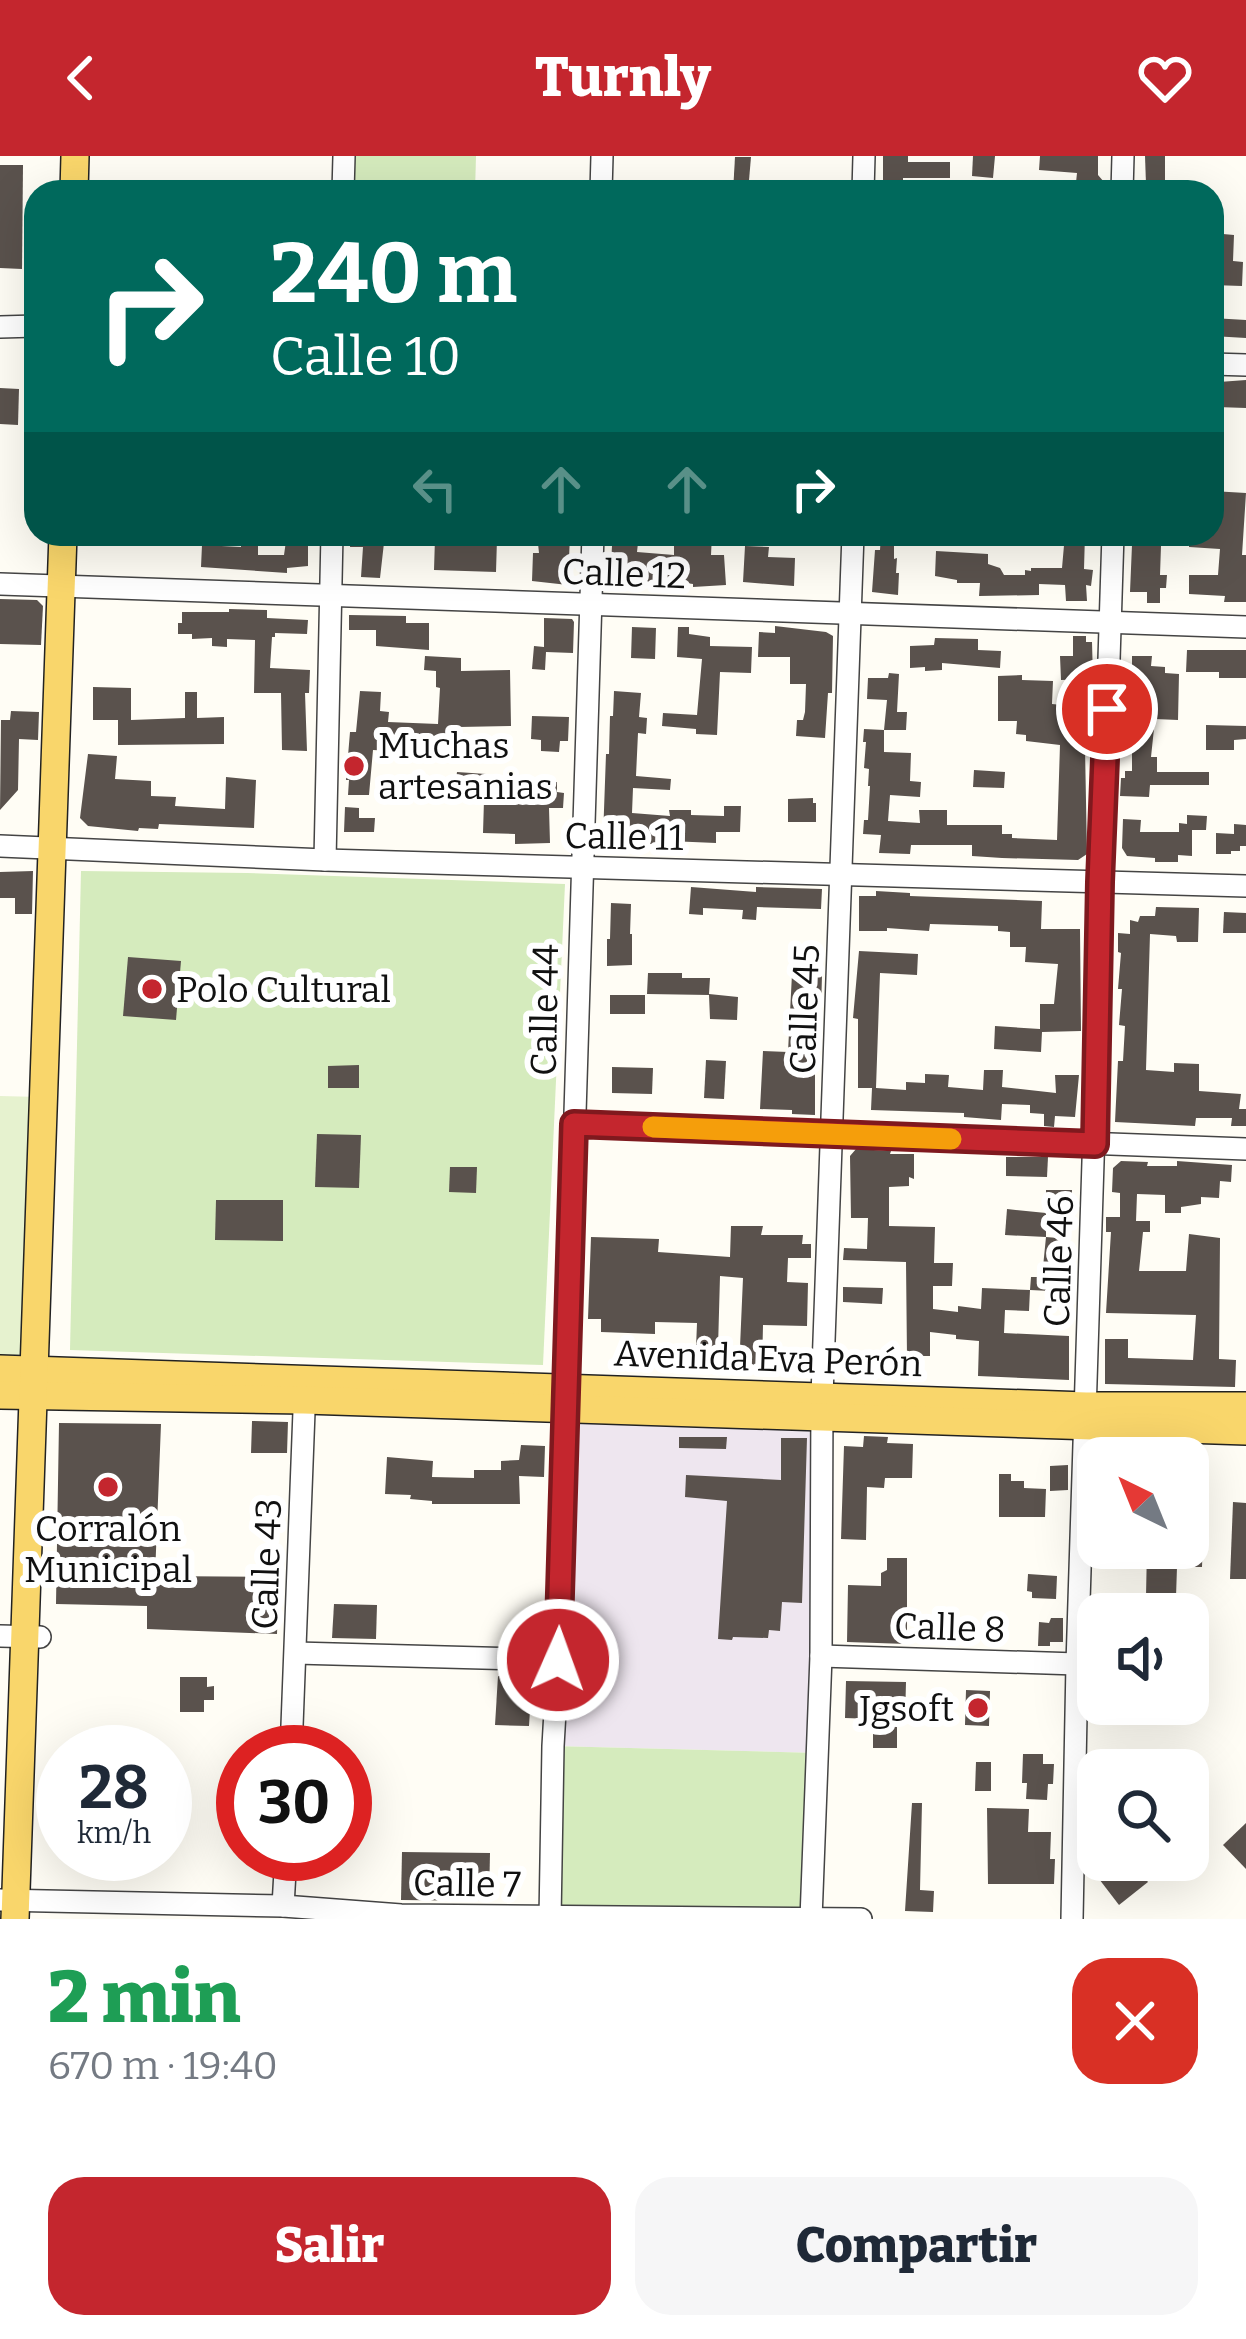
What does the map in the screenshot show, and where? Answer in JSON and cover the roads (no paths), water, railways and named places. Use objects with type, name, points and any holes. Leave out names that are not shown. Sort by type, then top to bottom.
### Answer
[{"type":"main road","points":[[64,546],[68,586]]},
{"type":"main road","points":[[18,1908],[21,1637],[40,1383],[68,586],[74,546]]},
{"type":"main road","name":"Avenida Eva Perón","points":[[0,1369],[40,1383],[1086,1415],[1246,1431]]},
{"type":"main road","name":"Avenida Eva Perón","points":[[0,1395],[40,1383]]},
{"type":"main road","name":"Avenida Eva Perón","points":[[1086,1415],[1246,1406]]},
{"type":"street","points":[[325,860],[332,546]]},
{"type":"street","name":"Calle 44","points":[[550,1918],[593,546]]},
{"type":"street","name":"Calle 45","points":[[811,1918],[821,1656],[822,1407],[853,546]]},
{"type":"street","name":"Calle 46","points":[[1080,1593],[1113,546]]},
{"type":"street","name":"Calle 12","points":[[0,584],[1246,627]]},
{"type":"street","name":"Calle 11","points":[[0,846],[1246,886]]},
{"type":"street","points":[[574,1124],[1246,1148]]},
{"type":"street","name":"Calle 43","points":[[292,1725],[305,1389]]},
{"type":"street","points":[[296,1653],[558,1660]]},
{"type":"street","name":"Calle 8","points":[[821,1656],[1077,1664]]},
{"type":"street","name":"Calle 46","points":[[1072,1919],[1077,1664]]},
{"type":"street","points":[[284,1906],[285,1881]]},
{"type":"street","name":"Calle 7","points":[[18,1908],[284,1906],[401,1915],[861,1919]]},
{"type":"place","name":"Muchas artesanias","points":[[354,766]]},
{"type":"place","name":"Polo Cultural","points":[[152,989]]},
{"type":"place","name":"Corralón Municipal","points":[[108,1487]]},
{"type":"place","name":"Jgsoft","points":[[978,1708]]}]
